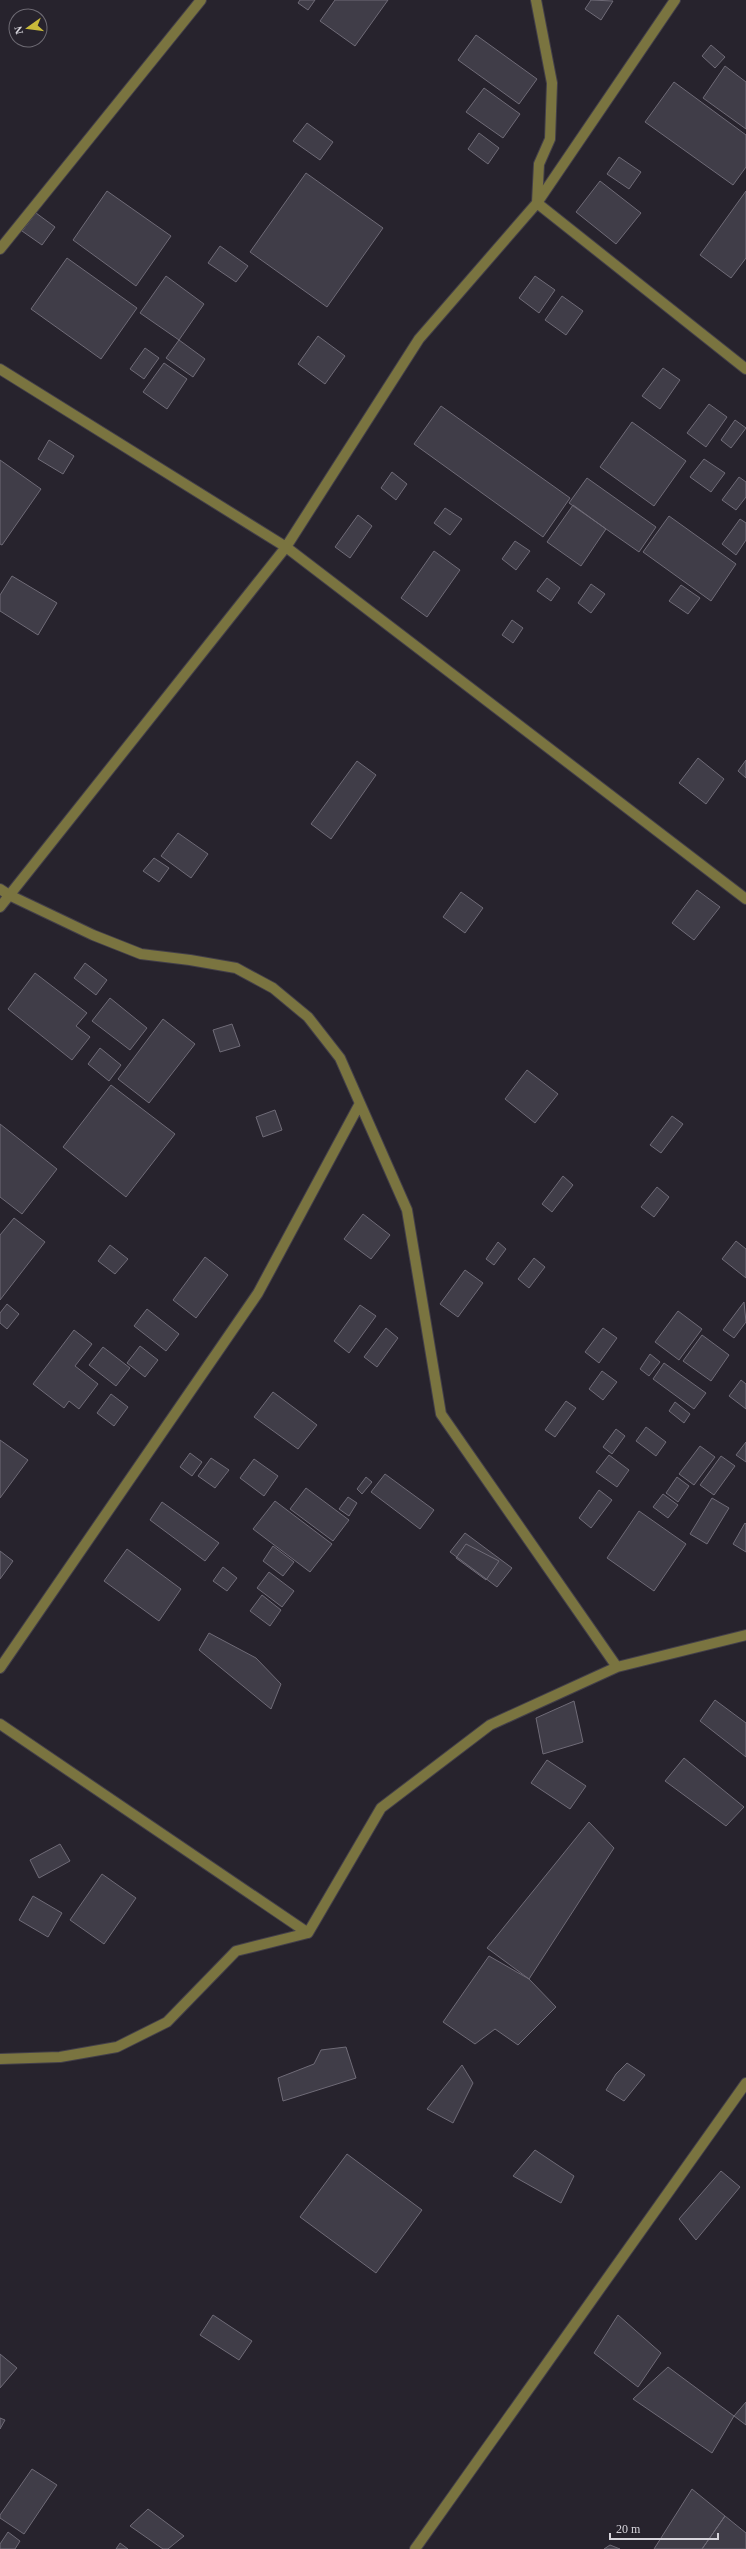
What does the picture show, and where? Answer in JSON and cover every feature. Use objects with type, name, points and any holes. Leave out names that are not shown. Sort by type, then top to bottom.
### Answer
[{"type":"street","points":[[0,249],[201,0]]},
{"type":"street","points":[[536,0],[552,83],[550,139],[540,164],[537,203]]},
{"type":"street","points":[[0,907],[286,547],[418,339],[537,203],[675,0]]},
{"type":"street","points":[[537,203],[746,369]]},
{"type":"street","points":[[0,369],[286,547],[746,899]]},
{"type":"street","points":[[0,889],[9,896],[93,935],[141,954],[190,960],[236,968],[273,988],[308,1017],[340,1058],[359,1105],[407,1210],[441,1414],[617,1667]]},
{"type":"street","points":[[0,1668],[258,1293],[359,1105]]},
{"type":"street","points":[[0,2059],[60,2057],[117,2047],[167,2022],[236,1951],[308,1933],[381,1808],[490,1724],[617,1667],[746,1635]]},
{"type":"street","points":[[0,1724],[308,1933]]},
{"type":"street","points":[[415,2549],[746,2083]]},
{"type":"building","points":[[300,0],[315,0],[308,10],[298,3]]},
{"type":"building","points":[[335,0],[388,0],[355,46],[320,21]]},
{"type":"building","points":[[591,0],[613,1],[601,20],[585,9]]},
{"type":"building","points":[[476,35],[537,79],[519,104],[458,60]]},
{"type":"building","points":[[711,45],[725,57],[715,68],[702,56]]},
{"type":"building","points":[[725,66],[746,82],[746,129],[703,98]]},
{"type":"building","points":[[674,82],[746,135],[746,167],[733,185],[645,122]]},
{"type":"building","points":[[484,88],[520,114],[503,138],[466,112]]},
{"type":"building","points":[[307,123],[333,142],[320,160],[293,141]]},
{"type":"building","points":[[479,133],[499,148],[488,164],[468,149]]},
{"type":"building","points":[[619,157],[641,172],[629,189],[607,174]]},
{"type":"building","points":[[306,173],[383,228],[327,307],[250,252]]},
{"type":"building","points":[[600,181],[641,213],[616,244],[576,212]]},
{"type":"building","points":[[107,191],[171,236],[136,286],[73,240]]},
{"type":"building","points":[[746,191],[746,258],[731,278],[700,255]]},
{"type":"building","points":[[36,213],[55,227],[42,245],[22,231]]},
{"type":"building","points":[[220,246],[248,266],[236,282],[208,263]]},
{"type":"building","points":[[67,258],[137,308],[101,359],[31,309]]},
{"type":"building","points":[[166,276],[204,304],[179,340],[140,313]]},
{"type":"building","points":[[535,276],[555,290],[539,313],[519,298]]},
{"type":"building","points":[[562,296],[583,311],[566,335],[545,320]]},
{"type":"building","points":[[318,336],[345,356],[325,384],[298,364]]},
{"type":"building","points":[[179,340],[205,359],[193,377],[166,358]]},
{"type":"building","points":[[145,348],[159,358],[144,379],[130,369]]},
{"type":"building","points":[[164,363],[187,379],[167,409],[143,392]]},
{"type":"building","points":[[663,368],[680,380],[660,409],[642,396]]},
{"type":"building","points":[[709,404],[727,417],[706,447],[687,433]]},
{"type":"building","points":[[441,406],[570,498],[543,537],[414,444]]},
{"type":"building","points":[[735,420],[746,428],[731,448],[721,440]]},
{"type":"building","points":[[632,422],[686,461],[654,506],[600,467]]},
{"type":"building","points":[[49,440],[74,456],[63,474],[38,459]]},
{"type":"building","points":[[704,459],[725,473],[711,492],[690,477]]},
{"type":"building","points":[[0,460],[41,489],[2,545],[0,544]]},
{"type":"building","points":[[392,472],[407,484],[396,500],[381,488]]},
{"type":"building","points":[[739,477],[746,482],[746,497],[736,510],[722,500]]},
{"type":"building","points":[[587,478],[656,527],[639,552],[569,503]]},
{"type":"building","points":[[573,505],[606,529],[581,566],[547,542]]},
{"type":"building","points":[[445,508],[462,519],[450,535],[434,523]]},
{"type":"building","points":[[358,515],[372,526],[350,558],[335,547]]},
{"type":"building","points":[[669,516],[736,564],[711,601],[643,552]]},
{"type":"building","points":[[740,519],[746,523],[746,540],[736,555],[722,544]]},
{"type":"building","points":[[515,541],[530,551],[516,570],[502,559]]},
{"type":"building","points":[[434,551],[460,570],[427,617],[401,598]]},
{"type":"building","points":[[12,576],[57,603],[38,635],[0,611],[0,595]]},
{"type":"building","points":[[547,578],[560,588],[551,601],[537,591]]},
{"type":"building","points":[[591,584],[605,594],[591,613],[578,603]]},
{"type":"building","points":[[681,585],[700,598],[688,614],[669,601]]},
{"type":"building","points":[[512,620],[523,628],[513,643],[502,635]]},
{"type":"building","points":[[698,758],[724,779],[706,804],[679,783]]},
{"type":"building","points":[[746,760],[746,778],[738,771]]},
{"type":"building","points":[[357,761],[376,775],[331,839],[311,824]]},
{"type":"building","points":[[178,833],[208,854],[191,878],[161,856]]},
{"type":"building","points":[[154,858],[169,868],[159,882],[143,871]]},
{"type":"building","points":[[697,890],[720,907],[694,940],[672,923]]},
{"type":"building","points":[[461,892],[483,908],[465,933],[443,917]]},
{"type":"building","points":[[85,963],[107,980],[96,995],[74,978]]},
{"type":"building","points":[[35,973],[87,1013],[76,1026],[90,1037],[72,1060],[8,1009]]},
{"type":"building","points":[[110,998],[147,1028],[130,1050],[92,1021]]},
{"type":"building","points":[[163,1019],[195,1044],[149,1103],[118,1079]]},
{"type":"building","points":[[232,1024],[240,1046],[220,1052],[213,1030]]},
{"type":"building","points":[[100,1048],[121,1065],[109,1081],[88,1064]]},
{"type":"building","points":[[527,1070],[558,1094],[535,1123],[505,1099]]},
{"type":"building","points":[[111,1085],[175,1134],[126,1197],[63,1147]]},
{"type":"building","points":[[275,1110],[282,1130],[263,1137],[256,1117]]},
{"type":"building","points":[[672,1116],[683,1124],[661,1153],[650,1145]]},
{"type":"building","points":[[0,1124],[57,1169],[22,1214],[0,1197]]},
{"type":"building","points":[[563,1176],[573,1185],[552,1212],[542,1204]]},
{"type":"building","points":[[657,1187],[669,1197],[654,1217],[641,1207]]},
{"type":"building","points":[[363,1214],[390,1235],[371,1259],[344,1239]]},
{"type":"building","points":[[14,1218],[45,1242],[0,1300],[0,1235]]},
{"type":"building","points":[[736,1241],[746,1249],[746,1278],[722,1259]]},
{"type":"building","points":[[498,1242],[506,1249],[494,1265],[486,1259]]},
{"type":"building","points":[[110,1245],[128,1259],[115,1274],[98,1261]]},
{"type":"building","points":[[205,1257],[228,1275],[196,1318],[173,1300]]},
{"type":"building","points":[[534,1258],[545,1267],[529,1288],[518,1279]]},
{"type":"building","points":[[465,1270],[483,1283],[458,1317],[440,1304]]},
{"type":"building","points":[[744,1302],[746,1322],[734,1338],[723,1330]]},
{"type":"building","points":[[7,1304],[19,1314],[7,1329],[0,1323],[0,1313]]},
{"type":"building","points":[[360,1305],[376,1316],[349,1353],[334,1341]]},
{"type":"building","points":[[147,1309],[179,1334],[166,1351],[134,1326]]},
{"type":"building","points":[[678,1311],[702,1329],[679,1360],[655,1342]]},
{"type":"building","points":[[386,1328],[398,1338],[377,1367],[364,1357]]},
{"type":"building","points":[[603,1328],[617,1338],[599,1363],[585,1352]]},
{"type":"building","points":[[74,1330],[92,1344],[75,1366],[98,1384],[79,1409],[69,1401],[64,1408],[33,1384]]},
{"type":"building","points":[[702,1335],[729,1355],[711,1381],[683,1361]]},
{"type":"building","points":[[140,1346],[158,1360],[145,1377],[127,1363]]},
{"type":"building","points":[[103,1347],[130,1368],[116,1386],[89,1365]]},
{"type":"building","points":[[650,1354],[660,1362],[649,1376],[640,1369]]},
{"type":"building","points":[[664,1363],[706,1393],[694,1409],[653,1379]]},
{"type":"building","points":[[602,1371],[617,1382],[603,1400],[589,1389]]},
{"type":"building","points":[[741,1380],[746,1384],[746,1409],[729,1396]]},
{"type":"building","points":[[273,1392],[317,1425],[298,1449],[254,1417]]},
{"type":"building","points":[[111,1394],[128,1407],[114,1426],[97,1413]]},
{"type":"building","points":[[566,1401],[576,1408],[555,1437],[545,1430]]},
{"type":"building","points":[[675,1402],[690,1414],[684,1423],[669,1411]]},
{"type":"building","points":[[646,1427],[666,1442],[656,1456],[636,1441]]},
{"type":"building","points":[[616,1429],[625,1436],[612,1454],[603,1447]]},
{"type":"building","points":[[0,1440],[28,1460],[0,1498]]},
{"type":"building","points":[[746,1442],[746,1462],[736,1455]]},
{"type":"building","points":[[700,1446],[715,1457],[694,1485],[679,1474]]},
{"type":"building","points":[[190,1453],[202,1462],[192,1476],[180,1467]]},
{"type":"building","points":[[609,1455],[629,1470],[617,1487],[596,1472]]},
{"type":"building","points":[[721,1456],[735,1466],[714,1495],[700,1485]]},
{"type":"building","points":[[211,1458],[229,1470],[215,1488],[198,1476]]},
{"type":"building","points":[[254,1459],[278,1476],[264,1496],[240,1478]]},
{"type":"building","points":[[385,1474],[434,1510],[420,1529],[371,1492]]},
{"type":"building","points":[[366,1477],[372,1482],[362,1494],[357,1489]]},
{"type":"building","points":[[677,1477],[689,1486],[678,1502],[666,1493]]},
{"type":"building","points":[[306,1488],[349,1520],[333,1541],[290,1509]]},
{"type":"building","points":[[599,1490],[612,1500],[591,1528],[579,1518]]},
{"type":"building","points":[[663,1494],[678,1505],[668,1518],[653,1507]]},
{"type":"building","points":[[348,1497],[357,1503],[349,1516],[339,1509]]},
{"type":"building","points":[[712,1498],[729,1508],[707,1544],[690,1534]]},
{"type":"building","points":[[275,1501],[332,1544],[310,1572],[253,1529]]},
{"type":"building","points":[[162,1502],[219,1543],[205,1561],[150,1520]]},
{"type":"building","points":[[639,1511],[686,1544],[654,1591],[607,1558]]},
{"type":"building","points":[[745,1523],[746,1524],[746,1552],[733,1544]]},
{"type":"building","points":[[465,1533],[512,1568],[497,1587],[450,1552]]},
{"type":"building","points":[[466,1544],[499,1561],[486,1580],[456,1558]]},
{"type":"building","points":[[273,1546],[294,1562],[283,1576],[263,1561]]},
{"type":"building","points":[[127,1549],[181,1589],[159,1621],[104,1581]]},
{"type":"building","points":[[0,1551],[13,1561],[0,1579]]},
{"type":"building","points":[[223,1567],[237,1578],[227,1591],[213,1581]]},
{"type":"building","points":[[269,1572],[294,1591],[282,1607],[257,1588]]},
{"type":"building","points":[[262,1595],[281,1610],[270,1626],[250,1611]]},
{"type":"building","points":[[209,1633],[256,1658],[281,1684],[271,1709],[199,1650]]},
{"type":"building","points":[[715,1700],[746,1723],[746,1757],[700,1721]]},
{"type":"building","points":[[574,1701],[583,1742],[543,1754],[536,1718]]},
{"type":"building","points":[[684,1758],[744,1807],[726,1826],[665,1781]]},
{"type":"building","points":[[547,1760],[586,1786],[570,1809],[531,1783]]},
{"type":"building","points":[[589,1822],[614,1848],[529,1979],[487,1948]]},
{"type":"building","points":[[60,1844],[70,1861],[39,1878],[30,1860]]},
{"type":"building","points":[[102,1874],[136,1898],[104,1944],[70,1920]]},
{"type":"building","points":[[33,1896],[62,1913],[48,1937],[19,1920]]},
{"type":"building","points":[[489,1956],[529,1979],[556,2007],[518,2045],[495,2029],[475,2044],[443,2022]]},
{"type":"building","points":[[346,2047],[356,2078],[283,2101],[278,2078],[314,2064],[321,2050]]},
{"type":"building","points":[[627,2063],[645,2075],[624,2101],[606,2090],[616,2074]]},
{"type":"building","points":[[462,2065],[473,2083],[453,2123],[427,2109]]},
{"type":"building","points":[[535,2150],[574,2176],[561,2203],[513,2176]]},
{"type":"building","points":[[347,2154],[422,2210],[376,2273],[300,2217]]},
{"type":"building","points":[[721,2171],[740,2187],[696,2240],[679,2219]]},
{"type":"building","points":[[213,2315],[252,2341],[239,2360],[200,2335]]},
{"type":"building","points":[[618,2315],[661,2353],[638,2387],[594,2353]]},
{"type":"building","points":[[0,2354],[17,2368],[0,2388]]},
{"type":"building","points":[[668,2367],[734,2416],[712,2453],[633,2399]]},
{"type":"building","points":[[746,2402],[746,2425],[734,2416]]},
{"type":"building","points":[[0,2418],[5,2420],[0,2429]]},
{"type":"building","points":[[32,2469],[57,2485],[24,2534],[0,2518],[0,2515]]},
{"type":"building","points":[[692,2489],[725,2516],[702,2549],[654,2549]]},
{"type":"building","points":[[148,2509],[184,2536],[168,2549],[163,2549],[130,2526]]},
{"type":"building","points":[[725,2516],[746,2533],[746,2549],[702,2549]]},
{"type":"building","points":[[8,2532],[20,2541],[15,2549],[0,2549],[0,2544]]},
{"type":"building","points":[[120,2543],[128,2549],[116,2549]]},
{"type":"building","points":[[610,2545],[620,2549],[604,2549]]}]
